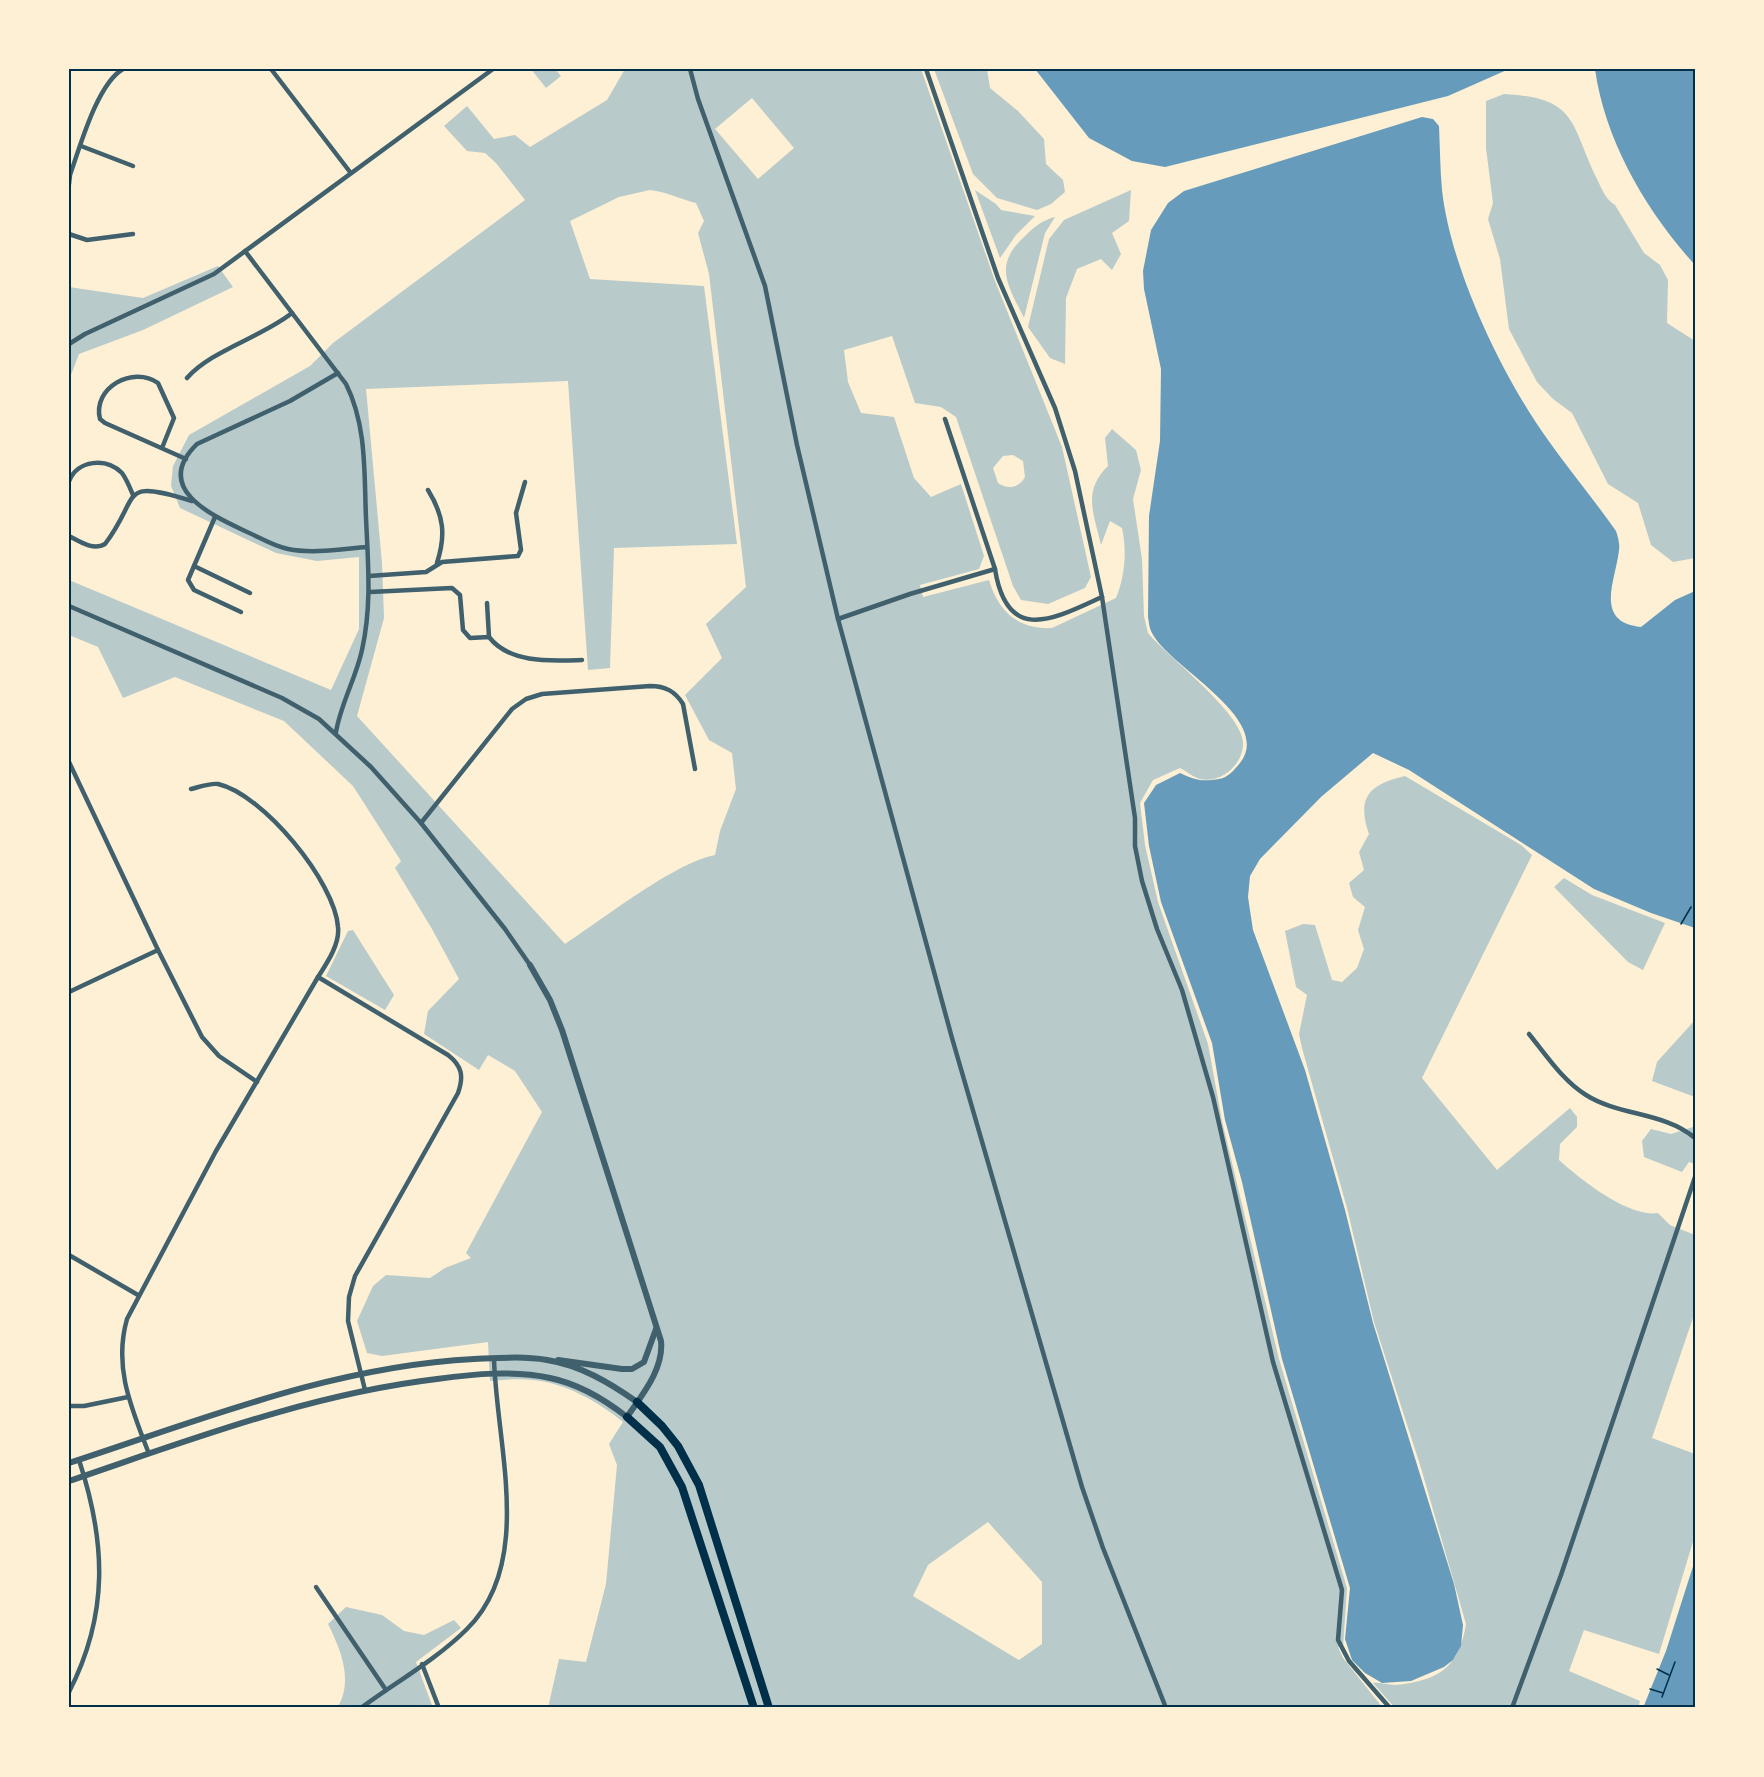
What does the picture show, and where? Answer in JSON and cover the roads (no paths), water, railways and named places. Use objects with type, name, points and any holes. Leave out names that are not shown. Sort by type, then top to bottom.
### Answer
[{"type":"main road","points":[[637,1402],[662,1426],[678,1446],[699,1485],[769,1708]]},
{"type":"main road","points":[[627,1417],[660,1447],[682,1487],[754,1708]]},
{"type":"street","points":[[69,184],[101,95],[115,73],[123,69]]},
{"type":"street","points":[[272,69],[350,172]]},
{"type":"street","points":[[69,344],[85,334],[203,280],[245,252],[350,172],[493,69]]},
{"type":"street","points":[[690,69],[698,99],[765,286],[797,445],[838,619],[952,1038],[1082,1487],[1103,1548],[1166,1708]]},
{"type":"street","points":[[926,69],[998,278],[1060,425],[1075,471],[1102,597],[1135,818],[1135,846],[1142,881],[1157,929],[1182,990],[1213,1097],[1273,1362],[1342,1590],[1338,1640],[1349,1661],[1390,1708]]},
{"type":"street","points":[[81,146],[133,166]]},
{"type":"street","points":[[69,234],[87,240],[133,234]]},
{"type":"street","points":[[245,252],[338,373],[354,399],[361,428],[370,592],[362,651],[356,675],[339,714],[336,732]]},
{"type":"street","points":[[187,378],[200,366],[292,313]]},
{"type":"street","points":[[192,501],[182,477],[190,450],[206,438],[290,401],[338,373]]},
{"type":"street","points":[[162,448],[174,418],[158,383],[136,377],[125,378],[111,386],[98,410],[100,419],[162,448],[186,459]]},
{"type":"street","points":[[945,419],[995,569],[999,593],[1012,610],[1032,620],[1053,620],[1102,597]]},
{"type":"street","points":[[69,481],[73,472],[84,464],[111,465],[128,482],[133,495]]},
{"type":"street","points":[[369,576],[426,572],[437,564],[518,556],[521,550],[516,513],[525,482]]},
{"type":"street","points":[[69,536],[92,547],[100,548],[105,544],[133,495],[153,489],[192,501],[215,517],[288,549],[367,547]]},
{"type":"street","points":[[428,490],[434,500],[444,536],[437,564]]},
{"type":"street","points":[[215,517],[188,580],[194,590],[241,612]]},
{"type":"street","points":[[195,566],[250,593]]},
{"type":"street","points":[[838,619],[909,594],[995,569]]},
{"type":"street","points":[[370,592],[452,588],[460,595],[465,635],[470,638],[489,637]]},
{"type":"street","points":[[487,603],[489,637],[496,647],[535,660],[582,660]]},
{"type":"street","points":[[69,606],[282,698],[319,718],[336,732],[421,823],[506,929],[550,1000],[562,1030],[662,1348],[660,1361],[627,1417],[591,1393],[566,1382],[539,1376],[494,1374],[408,1382],[280,1411],[69,1481]]},
{"type":"street","points":[[421,823],[512,709],[526,699],[542,694],[658,686],[679,697],[686,712],[694,769]]},
{"type":"street","points":[[69,762],[202,1037],[219,1056],[256,1082]]},
{"type":"street","points":[[69,778],[76,776]]},
{"type":"street","points":[[149,1454],[128,1397],[122,1371],[121,1345],[127,1319],[138,1295],[256,1082],[333,952],[338,925],[334,909],[301,850],[276,823],[235,792],[214,784],[191,789]]},
{"type":"street","points":[[69,992],[158,950]]},
{"type":"street","points":[[318,977],[448,1055],[459,1065],[462,1072],[458,1093],[355,1276],[349,1297],[348,1321],[365,1390]]},
{"type":"street","points":[[1528,1034],[1559,1071],[1586,1095],[1674,1126],[1695,1138]]},
{"type":"street","points":[[1512,1708],[1561,1575],[1695,1177]]},
{"type":"street","points":[[69,1255],[138,1295]]},
{"type":"street","points":[[69,1463],[274,1396],[361,1373],[450,1360],[494,1358],[567,1360],[632,1369],[644,1362],[656,1329]]},
{"type":"street","points":[[361,1708],[422,1664],[476,1619],[492,1595],[503,1568],[507,1525],[494,1358]]},
{"type":"street","points":[[548,1360],[594,1376],[637,1402]]},
{"type":"street","points":[[69,1406],[84,1406],[128,1397]]},
{"type":"street","points":[[69,1692],[89,1646],[100,1584],[99,1543],[79,1460]]},
{"type":"street","points":[[316,1587],[386,1690]]},
{"type":"street","points":[[422,1664],[440,1708]]},
{"type":"water","points":[[1035,69],[1509,69],[1448,96],[1165,167],[1132,161],[1089,138]]},
{"type":"water","points":[[1595,69],[1695,69],[1695,265],[1660,222],[1630,174],[1608,122]]},
{"type":"water","points":[[1422,117],[1433,119],[1439,126],[1441,182],[1454,248],[1476,310],[1490,340],[1535,421],[1616,531],[1619,548],[1611,598],[1612,608],[1617,617],[1626,623],[1641,627],[1675,600],[1695,591],[1695,928],[1651,913],[1594,889],[1409,770],[1373,753],[1321,797],[1260,859],[1250,876],[1248,897],[1253,930],[1305,1070],[1345,1210],[1373,1323],[1454,1584],[1463,1625],[1461,1646],[1453,1660],[1444,1667],[1411,1681],[1382,1683],[1365,1673],[1352,1660],[1345,1639],[1350,1588],[1282,1359],[1242,1182],[1225,1120],[1212,1043],[1161,902],[1149,846],[1144,803],[1156,785],[1180,773],[1203,780],[1225,777],[1240,763],[1247,746],[1243,728],[1231,711],[1161,645],[1149,626],[1149,516],[1160,441],[1161,369],[1144,289],[1143,271],[1151,230],[1168,203],[1184,191]]},
{"type":"water","points":[[1695,1560],[1695,1708],[1643,1708],[1666,1651]]}]
